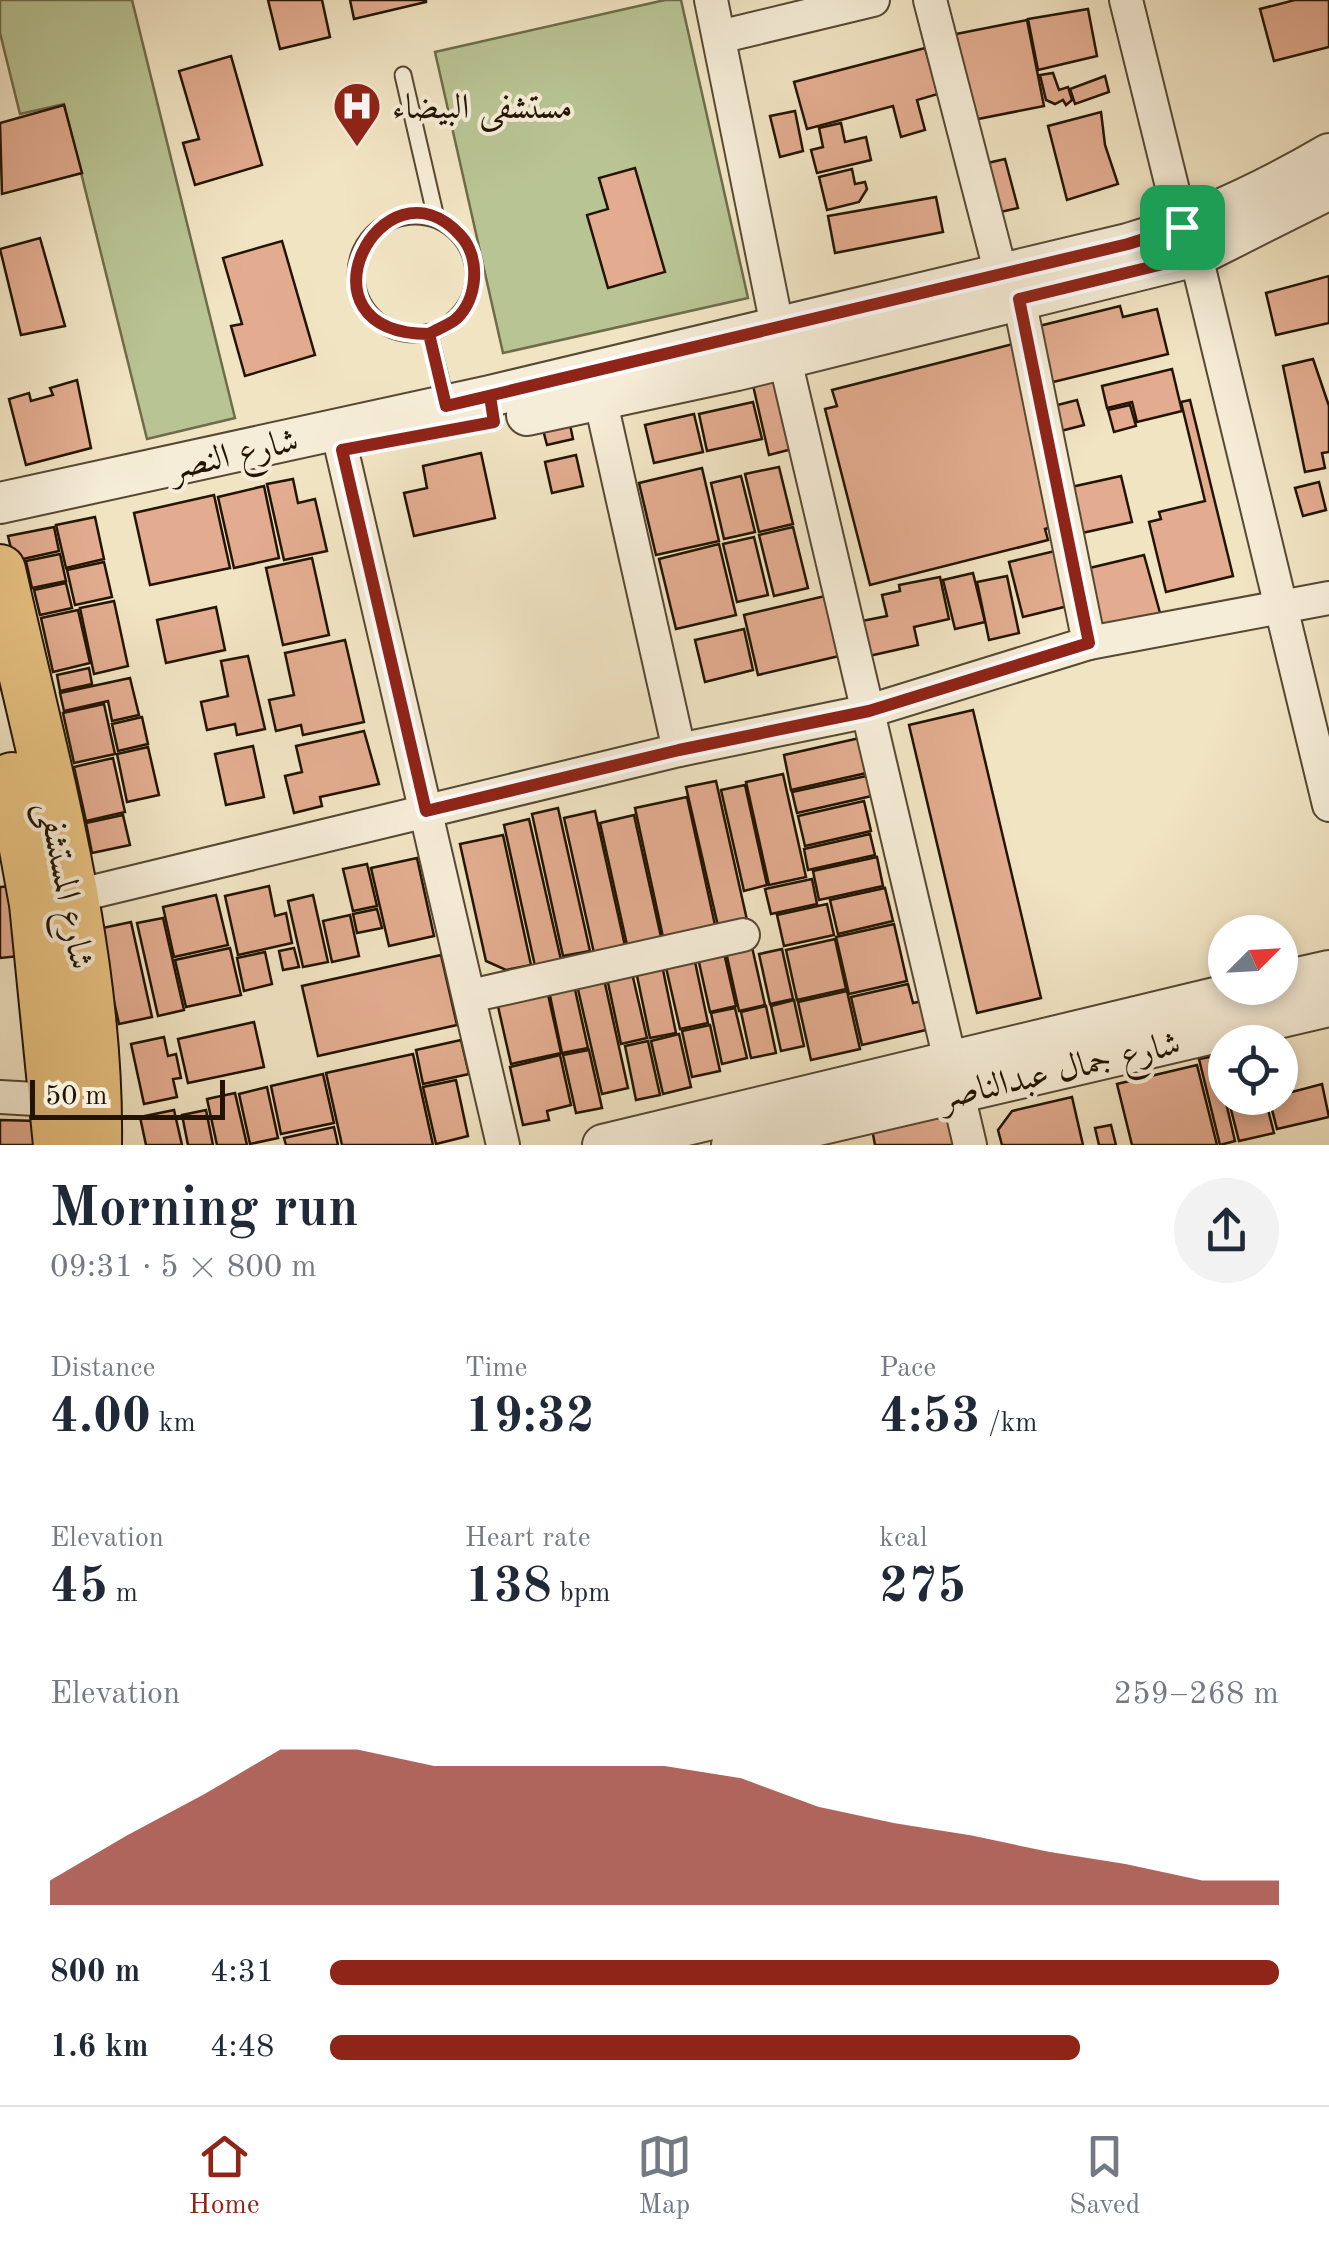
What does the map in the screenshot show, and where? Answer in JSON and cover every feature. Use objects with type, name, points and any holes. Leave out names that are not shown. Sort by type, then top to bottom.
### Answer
[{"type":"main road","name":"شارع المستشفى","points":[[0,570],[54,901],[77,1123]]},
{"type":"main road","name":"شارع المستشفى","points":[[0,724],[54,901]]},
{"type":"street","points":[[711,0],[781,342],[970,1145]]},
{"type":"street","points":[[719,37],[873,0]]},
{"type":"street","points":[[930,0],[1010,286],[1089,643]]},
{"type":"street","points":[[1126,0],[1284,608],[1329,805]]},
{"type":"street","name":"شارع النصر","points":[[1189,242],[1329,154]]},
{"type":"street","name":"شارع النصر","points":[[0,528],[342,450],[492,409],[1189,242],[1329,189]]},
{"type":"street","name":"شارع النصر","points":[[0,503],[446,406],[492,409],[600,398],[781,342]]},
{"type":"street","points":[[600,398],[679,750]]},
{"type":"street","points":[[342,450],[503,1145]]},
{"type":"street","points":[[54,901],[679,750],[869,711],[1089,643],[1329,598]]},
{"type":"street","points":[[470,996],[743,935]]},
{"type":"street","points":[[1298,978],[1329,971]]},
{"type":"street","points":[[603,1145],[952,1076],[1208,1002]]},
{"type":"street","name":"شارع جمال عبدالناصر","points":[[732,1145],[952,1076],[1329,1006]]},
{"type":"street","points":[[0,1097],[77,1123]]},
{"type":"lane","points":[[404,74],[436,218]]},
{"type":"lane","points":[[409,214],[436,218],[462,236],[474,263],[472,294],[456,319],[429,334],[401,334],[376,321],[360,298],[354,270],[363,244],[382,224],[409,214]]},
{"type":"lane","points":[[429,334],[446,406]]},
{"type":"green space","points":[[0,0],[132,0],[235,418],[147,439],[64,104],[20,114],[0,33]]},
{"type":"green space","points":[[665,0],[681,0],[748,298],[503,353],[435,52]]},
{"type":"building","points":[[268,0],[322,0],[330,37],[280,49]]},
{"type":"building","points":[[350,0],[426,0],[426,2],[354,19]]},
{"type":"building","points":[[1295,0],[1329,0],[1329,47],[1274,61],[1260,9]]},
{"type":"building","points":[[1088,9],[1097,56],[1038,70],[1028,19]]},
{"type":"building","points":[[1027,20],[1044,106],[973,120],[956,34]]},
{"type":"building","points":[[925,48],[938,94],[917,100],[925,130],[901,137],[893,106],[807,129],[794,82]]},
{"type":"building","points":[[231,56],[262,165],[195,185],[183,143],[199,139],[179,71]]},
{"type":"building","points":[[1053,73],[1059,90],[1068,87],[1072,100],[1066,105],[1063,100],[1055,104],[1046,100],[1040,75]]},
{"type":"building","points":[[1105,76],[1109,92],[1075,104],[1070,89]]},
{"type":"building","points":[[64,105],[82,173],[2,194],[0,123]]},
{"type":"building","points":[[795,111],[803,151],[780,157],[770,116]]},
{"type":"building","points":[[1101,112],[1105,145],[1118,184],[1067,200],[1048,126]]},
{"type":"building","points":[[841,123],[845,142],[866,137],[871,160],[817,173],[811,150],[823,147],[819,128]]},
{"type":"building","points":[[1005,159],[1018,208],[996,213],[983,164]]},
{"type":"building","points":[[635,168],[665,272],[608,288],[587,215],[608,209],[599,178]]},
{"type":"building","points":[[852,169],[855,184],[865,182],[867,189],[859,202],[827,210],[819,177]]},
{"type":"building","points":[[936,197],[943,232],[835,253],[828,216]]},
{"type":"building","points":[[40,238],[65,326],[21,335],[0,249]]},
{"type":"building","points":[[282,241],[315,355],[245,376],[231,326],[242,324],[223,258]]},
{"type":"building","points":[[1329,276],[1329,323],[1276,335],[1266,293]]},
{"type":"building","points":[[1120,306],[1123,317],[1157,309],[1168,354],[1045,384],[1031,328]]},
{"type":"building","points":[[1013,344],[1060,525],[1045,529],[1048,540],[870,585],[825,409],[837,406],[832,390]]},
{"type":"building","points":[[1313,359],[1329,406],[1329,452],[1322,453],[1325,468],[1305,472],[1283,366]]},
{"type":"building","points":[[1172,369],[1182,411],[1137,422],[1132,402],[1107,408],[1102,386]]},
{"type":"building","points":[[779,374],[796,448],[769,455],[752,381]]},
{"type":"building","points":[[77,380],[91,448],[26,465],[9,399],[29,393],[31,401],[53,395],[50,388]]},
{"type":"building","points":[[1077,400],[1084,425],[1053,433],[1046,408]]},
{"type":"building","points":[[1190,400],[1233,576],[1166,592],[1149,522],[1161,519],[1159,512],[1205,501],[1181,402]]},
{"type":"building","points":[[753,402],[762,439],[707,451],[699,414]]},
{"type":"building","points":[[1130,405],[1136,426],[1114,432],[1108,410]]},
{"type":"building","points":[[694,414],[703,452],[654,463],[645,425]]},
{"type":"building","points":[[569,420],[573,439],[547,445],[542,426]]},
{"type":"building","points":[[481,453],[495,518],[414,536],[404,493],[427,488],[423,466]]},
{"type":"building","points":[[576,455],[583,486],[552,493],[545,462]]},
{"type":"building","points":[[779,467],[793,524],[759,532],[745,474]]},
{"type":"building","points":[[702,468],[719,541],[656,555],[639,483]]},
{"type":"building","points":[[741,476],[755,532],[724,539],[711,483]]},
{"type":"building","points":[[1121,476],[1132,522],[1073,535],[1062,489]]},
{"type":"building","points":[[293,479],[298,503],[315,499],[327,551],[284,560],[267,484]]},
{"type":"building","points":[[1319,482],[1326,510],[1303,516],[1295,488]]},
{"type":"building","points":[[264,486],[279,558],[234,568],[218,497]]},
{"type":"building","points":[[214,495],[230,568],[150,585],[134,513]]},
{"type":"building","points":[[95,517],[104,559],[66,568],[56,525]]},
{"type":"building","points":[[54,527],[59,551],[14,561],[8,536]]},
{"type":"building","points":[[793,527],[808,588],[774,596],[759,535]]},
{"type":"building","points":[[754,537],[768,595],[737,602],[723,544]]},
{"type":"building","points":[[719,544],[736,615],[676,629],[659,559]]},
{"type":"building","points":[[1055,551],[1068,606],[1023,617],[1009,562]]},
{"type":"building","points":[[60,554],[66,581],[32,588],[26,561]]},
{"type":"building","points":[[1144,555],[1162,620],[1096,638],[1077,571]]},
{"type":"building","points":[[312,558],[329,635],[283,645],[266,568]]},
{"type":"building","points":[[104,562],[112,597],[75,605],[67,570]]},
{"type":"building","points":[[973,573],[985,622],[955,629],[943,580]]},
{"type":"building","points":[[1007,576],[1019,633],[989,640],[977,582]]},
{"type":"building","points":[[940,577],[949,619],[914,627],[918,645],[869,656],[862,621],[887,616],[882,595],[900,591],[899,585]]},
{"type":"building","points":[[66,583],[72,608],[40,615],[34,590]]},
{"type":"building","points":[[825,596],[839,656],[758,675],[744,615]]},
{"type":"building","points":[[114,601],[128,666],[94,674],[80,608]]},
{"type":"building","points":[[216,607],[225,650],[166,663],[157,620]]},
{"type":"building","points":[[78,610],[90,663],[53,672],[41,618]]},
{"type":"building","points":[[744,629],[753,670],[705,682],[695,640]]},
{"type":"building","points":[[345,640],[364,722],[303,735],[301,725],[276,731],[269,700],[294,695],[285,653]]},
{"type":"building","points":[[248,656],[265,729],[237,735],[235,724],[207,730],[201,702],[228,696],[221,661]]},
{"type":"building","points":[[89,668],[92,684],[60,691],[57,675]]},
{"type":"building","points":[[130,678],[139,715],[112,721],[108,701],[64,711],[60,693]]},
{"type":"building","points":[[104,704],[115,754],[74,763],[63,713]]},
{"type":"building","points":[[973,710],[1041,998],[977,1013],[909,725]]},
{"type":"building","points":[[142,717],[148,744],[118,751],[112,724]]},
{"type":"building","points":[[364,731],[379,784],[320,797],[322,806],[294,813],[285,776],[302,772],[296,746]]},
{"type":"building","points":[[864,737],[871,772],[791,790],[784,755]]},
{"type":"building","points":[[253,746],[264,797],[226,805],[215,754]]},
{"type":"building","points":[[148,747],[159,795],[127,802],[117,754]]},
{"type":"building","points":[[113,758],[125,812],[86,821],[74,767]]},
{"type":"building","points":[[783,774],[806,877],[769,885],[746,782]]},
{"type":"building","points":[[871,775],[876,795],[797,813],[792,792]]},
{"type":"building","points":[[716,781],[747,920],[718,926],[686,787]]},
{"type":"building","points":[[745,785],[767,885],[744,891],[721,790]]},
{"type":"building","points":[[687,797],[715,925],[663,937],[635,808]]},
{"type":"building","points":[[864,801],[871,831],[805,846],[798,816]]},
{"type":"building","points":[[558,808],[590,951],[563,956],[532,814]]},
{"type":"building","points":[[595,811],[625,946],[594,953],[564,818]]},
{"type":"building","points":[[123,815],[130,845],[92,853],[86,823]]},
{"type":"building","points":[[634,815],[661,937],[627,945],[600,823]]},
{"type":"building","points":[[529,819],[561,960],[535,966],[504,825]]},
{"type":"building","points":[[870,834],[875,855],[808,870],[804,849]]},
{"type":"building","points":[[503,835],[531,965],[506,970],[486,961],[460,844]]},
{"type":"building","points":[[877,857],[883,886],[819,900],[813,871]]},
{"type":"building","points":[[417,858],[434,936],[389,946],[371,868]]},
{"type":"building","points":[[367,864],[377,906],[353,911],[343,869]]},
{"type":"building","points":[[812,879],[817,904],[771,914],[765,889]]},
{"type":"building","points":[[14,886],[20,956],[0,958],[0,887]]},
{"type":"building","points":[[269,886],[275,916],[286,913],[292,943],[238,955],[225,896]]},
{"type":"building","points":[[885,888],[893,921],[838,934],[830,900]]},
{"type":"building","points":[[216,895],[228,945],[174,957],[163,907]]},
{"type":"building","points":[[313,895],[328,962],[303,967],[288,901]]},
{"type":"building","points":[[827,904],[834,935],[784,946],[777,915]]},
{"type":"building","points":[[377,909],[382,928],[357,933],[353,914]]},
{"type":"building","points":[[350,915],[359,956],[332,962],[323,921]]},
{"type":"building","points":[[163,918],[184,1010],[158,1016],[137,923]]},
{"type":"building","points":[[131,922],[152,1017],[119,1024],[98,929]]},
{"type":"building","points":[[894,924],[907,981],[849,994],[836,937]]},
{"type":"building","points":[[835,939],[846,989],[797,1000],[786,950]]},
{"type":"building","points":[[752,947],[765,1005],[739,1011],[726,952]]},
{"type":"building","points":[[230,948],[241,995],[186,1007],[175,960]]},
{"type":"building","points":[[294,948],[299,967],[283,970],[279,951]]},
{"type":"building","points":[[782,949],[793,999],[770,1004],[759,954]]},
{"type":"building","points":[[265,952],[272,984],[244,991],[237,958]]},
{"type":"building","points":[[724,953],[736,1006],[710,1012],[698,958]]},
{"type":"building","points":[[441,955],[457,1025],[318,1056],[302,986]]},
{"type":"building","points":[[694,957],[708,1023],[680,1029],[665,963]]},
{"type":"building","points":[[662,965],[676,1033],[650,1038],[636,971]]},
{"type":"building","points":[[632,973],[647,1038],[621,1044],[607,978]]},
{"type":"building","points":[[604,979],[628,1088],[602,1094],[577,985]]},
{"type":"building","points":[[908,984],[913,1003],[923,1001],[930,1029],[862,1045],[851,997]]},
{"type":"building","points":[[574,985],[588,1048],[562,1053],[549,991]]},
{"type":"building","points":[[547,990],[561,1053],[511,1064],[497,1002]]},
{"type":"building","points":[[847,991],[860,1049],[811,1060],[798,1002]]},
{"type":"building","points":[[794,1000],[804,1046],[781,1051],[771,1006]]},
{"type":"building","points":[[766,1006],[776,1053],[751,1058],[741,1012]]},
{"type":"building","points":[[735,1008],[747,1058],[722,1064],[711,1013]]},
{"type":"building","points":[[254,1022],[264,1067],[188,1083],[178,1039]]},
{"type":"building","points":[[710,1025],[720,1071],[692,1077],[682,1031]]},
{"type":"building","points":[[679,1034],[691,1087],[663,1094],[651,1041]]},
{"type":"building","points":[[164,1037],[168,1056],[176,1054],[181,1078],[173,1079],[177,1097],[144,1104],[131,1044]]},
{"type":"building","points":[[461,1040],[469,1074],[423,1084],[416,1050]]},
{"type":"building","points":[[648,1041],[660,1095],[636,1100],[625,1046]]},
{"type":"building","points":[[589,1050],[602,1108],[576,1113],[563,1055]]},
{"type":"building","points":[[413,1054],[433,1145],[342,1145],[326,1073]]},
{"type":"building","points":[[560,1055],[571,1105],[547,1111],[549,1120],[523,1125],[510,1067]]},
{"type":"building","points":[[1208,1057],[1208,1096],[1199,1059]]},
{"type":"building","points":[[1197,1065],[1217,1145],[1132,1145],[1117,1084]]},
{"type":"building","points":[[323,1074],[334,1123],[281,1134],[271,1086]]},
{"type":"building","points":[[456,1080],[468,1136],[436,1144],[423,1087]]},
{"type":"building","points":[[1322,1084],[1329,1117],[1277,1129],[1273,1115],[1298,1115],[1298,1090]]},
{"type":"building","points":[[267,1087],[278,1138],[250,1144],[239,1094]]},
{"type":"building","points":[[235,1093],[247,1145],[217,1145],[207,1099]]},
{"type":"building","points":[[1072,1097],[1083,1145],[1002,1145],[998,1130],[1012,1111]]},
{"type":"building","points":[[174,1110],[182,1145],[146,1145],[140,1117]]},
{"type":"building","points":[[206,1110],[213,1145],[188,1145],[182,1115]]},
{"type":"building","points":[[950,1111],[958,1145],[875,1145],[872,1129]]},
{"type":"building","points":[[1213,1115],[1229,1115],[1235,1141],[1220,1145]]},
{"type":"building","points":[[1232,1115],[1269,1115],[1274,1133],[1239,1141]]},
{"type":"building","points":[[0,1120],[39,1121],[38,1145],[0,1145]]},
{"type":"building","points":[[1111,1125],[1116,1145],[1099,1145],[1095,1128]]},
{"type":"building","points":[[334,1127],[338,1145],[286,1145],[284,1138]]},
{"type":"place","name":"مستشفى البيضاء","points":[[357,148]]},
{"type":"route","points":[[1182,227],[1128,244],[446,406],[429,334],[456,319],[472,294],[474,263],[462,236],[436,218],[409,214],[382,224],[363,244],[354,270],[360,298],[376,321],[401,334],[429,334],[446,406],[490,396],[494,422],[342,450],[426,811],[679,750],[869,711],[1089,643],[1019,299],[1196,256],[1182,227]]}]
